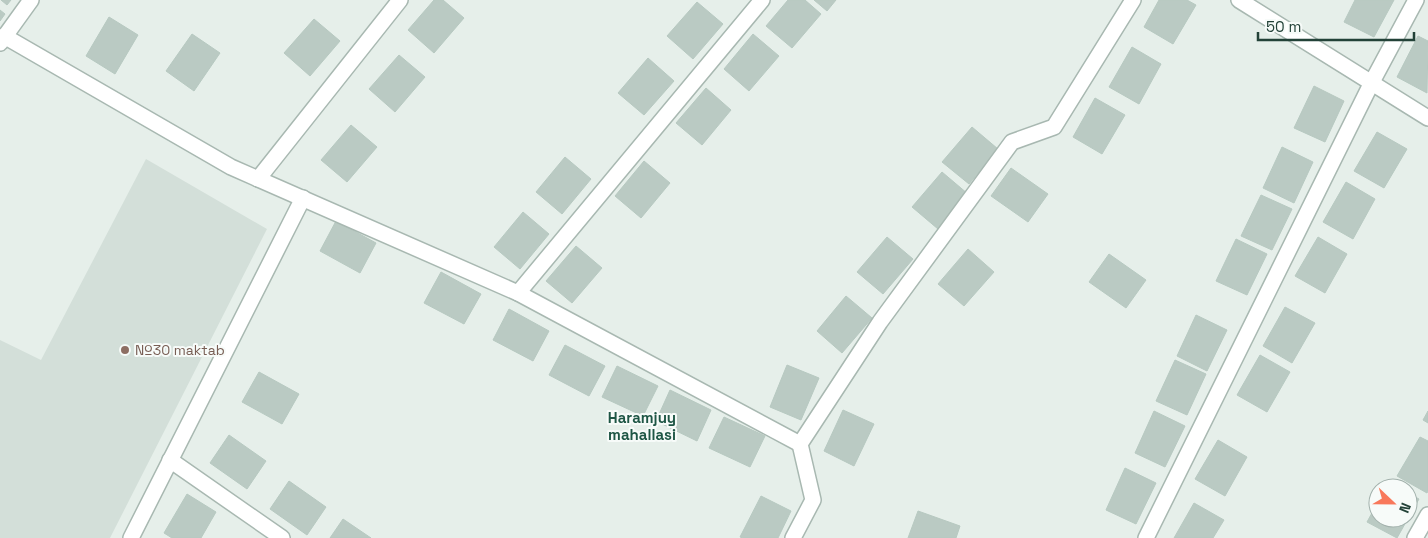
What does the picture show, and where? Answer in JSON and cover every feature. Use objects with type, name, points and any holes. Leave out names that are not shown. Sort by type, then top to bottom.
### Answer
[{"type":"street","points":[[30,0],[2,40],[231,167],[518,293],[800,444]]},
{"type":"street","points":[[258,179],[400,0]]},
{"type":"street","points":[[518,293],[762,0]]},
{"type":"street","points":[[793,538],[813,500],[800,444],[880,322],[1012,142],[1054,127],[1133,0]]},
{"type":"street","points":[[1240,0],[1428,118]]},
{"type":"street","points":[[1146,538],[1372,82],[1416,0]]},
{"type":"street","points":[[131,538],[303,198]]},
{"type":"street","points":[[170,460],[282,538]]},
{"type":"street","points":[[1415,538],[1428,515]]},
{"type":"shaded area","name":"№30 maktab","points":[[146,159],[267,229],[110,538],[0,538],[0,340],[41,360]]},
{"type":"building","points":[[1,0],[11,0],[7,5]]},
{"type":"building","points":[[434,0],[443,0],[464,18],[434,53],[408,30]]},
{"type":"building","points":[[788,0],[805,0],[821,14],[792,48],[766,26]]},
{"type":"building","points":[[814,0],[836,0],[827,11]]},
{"type":"building","points":[[1159,0],[1187,0],[1196,5],[1173,44],[1144,27]]},
{"type":"building","points":[[1355,0],[1394,0],[1374,37],[1344,22]]},
{"type":"building","points":[[697,2],[723,24],[693,59],[667,36]]},
{"type":"building","points":[[0,10],[5,14],[0,21]]},
{"type":"building","points":[[109,17],[138,35],[115,74],[86,56]]},
{"type":"building","points":[[314,19],[340,41],[310,76],[284,53]]},
{"type":"building","points":[[192,34],[220,53],[194,91],[166,71]]},
{"type":"building","points":[[753,34],[779,56],[749,91],[724,69]]},
{"type":"building","points":[[1418,36],[1428,41],[1427,93],[1397,77]]},
{"type":"building","points":[[1132,47],[1161,64],[1139,104],[1109,87]]},
{"type":"building","points":[[399,55],[425,77],[395,112],[369,89]]},
{"type":"building","points":[[648,58],[674,81],[644,115],[618,93]]},
{"type":"building","points":[[1314,86],[1344,101],[1325,142],[1294,128]]},
{"type":"building","points":[[706,88],[731,110],[702,145],[676,123]]},
{"type":"building","points":[[1095,98],[1125,115],[1102,154],[1073,137]]},
{"type":"building","points":[[351,125],[377,147],[347,182],[321,160]]},
{"type":"building","points":[[972,127],[998,149],[969,184],[942,162]]},
{"type":"building","points":[[1377,132],[1407,149],[1384,188],[1354,171]]},
{"type":"building","points":[[1282,147],[1313,162],[1294,203],[1263,188]]},
{"type":"building","points":[[565,157],[591,179],[562,214],[536,192]]},
{"type":"building","points":[[644,161],[670,183],[641,218],[615,196]]},
{"type":"building","points":[[1011,168],[1048,194],[1028,222],[991,196]]},
{"type":"building","points":[[942,172],[968,194],[938,229],[912,207]]},
{"type":"building","points":[[1346,182],[1375,199],[1353,239],[1323,222]]},
{"type":"building","points":[[1261,195],[1292,209],[1272,250],[1241,236]]},
{"type":"building","points":[[523,212],[549,234],[520,269],[494,247]]},
{"type":"building","points":[[336,221],[376,243],[360,273],[320,251]]},
{"type":"building","points":[[887,237],[913,259],[883,294],[857,272]]},
{"type":"building","points":[[1318,237],[1347,254],[1325,293],[1295,276]]},
{"type":"building","points":[[1236,239],[1267,254],[1247,295],[1216,281]]},
{"type":"building","points":[[576,246],[602,268],[572,303],[546,281]]},
{"type":"building","points":[[968,249],[994,272],[964,306],[938,284]]},
{"type":"building","points":[[1109,254],[1146,280],[1126,308],[1089,282]]},
{"type":"building","points":[[441,272],[481,294],[464,324],[424,303]]},
{"type":"building","points":[[846,296],[872,318],[842,353],[817,331]]},
{"type":"building","points":[[1285,307],[1315,323],[1292,363],[1263,346]]},
{"type":"building","points":[[509,309],[549,331],[533,361],[493,340]]},
{"type":"building","points":[[1196,315],[1227,330],[1207,371],[1177,356]]},
{"type":"building","points":[[565,345],[605,366],[589,396],[549,375]]},
{"type":"building","points":[[1260,355],[1290,372],[1267,412],[1237,395]]},
{"type":"building","points":[[1175,360],[1206,374],[1187,415],[1156,401]]},
{"type":"building","points":[[787,365],[819,378],[801,420],[770,407]]},
{"type":"building","points":[[617,366],[658,386],[643,416],[602,397]]},
{"type":"building","points":[[259,372],[299,394],[282,424],[242,402]]},
{"type":"building","points":[[670,390],[711,410],[697,441],[656,421]]},
{"type":"building","points":[[843,410],[874,424],[854,466],[824,451]]},
{"type":"building","points":[[1154,411],[1185,426],[1165,467],[1135,453]]},
{"type":"building","points":[[1428,411],[1428,423],[1423,420]]},
{"type":"building","points":[[724,417],[765,436],[750,467],[709,448]]},
{"type":"building","points":[[229,435],[266,461],[247,489],[210,463]]},
{"type":"building","points":[[1420,437],[1428,441],[1427,493],[1418,488],[1418,478],[1401,478],[1397,476]]},
{"type":"building","points":[[1218,440],[1247,457],[1225,496],[1195,479]]},
{"type":"building","points":[[1125,468],[1156,483],[1136,524],[1106,510]]},
{"type":"building","points":[[289,481],[326,507],[307,535],[270,509]]},
{"type":"building","points":[[187,494],[216,512],[201,538],[172,538],[164,533]]},
{"type":"building","points":[[761,496],[791,511],[778,538],[740,537]]},
{"type":"building","points":[[1194,503],[1224,520],[1213,538],[1174,538]]},
{"type":"building","points":[[918,511],[960,526],[956,538],[908,538]]},
{"type":"building","points":[[343,519],[371,538],[330,538]]},
{"type":"building","points":[[1378,528],[1403,528],[1397,538]]},
{"type":"place","name":"№30 maktab","points":[[125,350]]},
{"type":"district","name":"Haramjuy mahallasi","points":[[642,426]]}]
